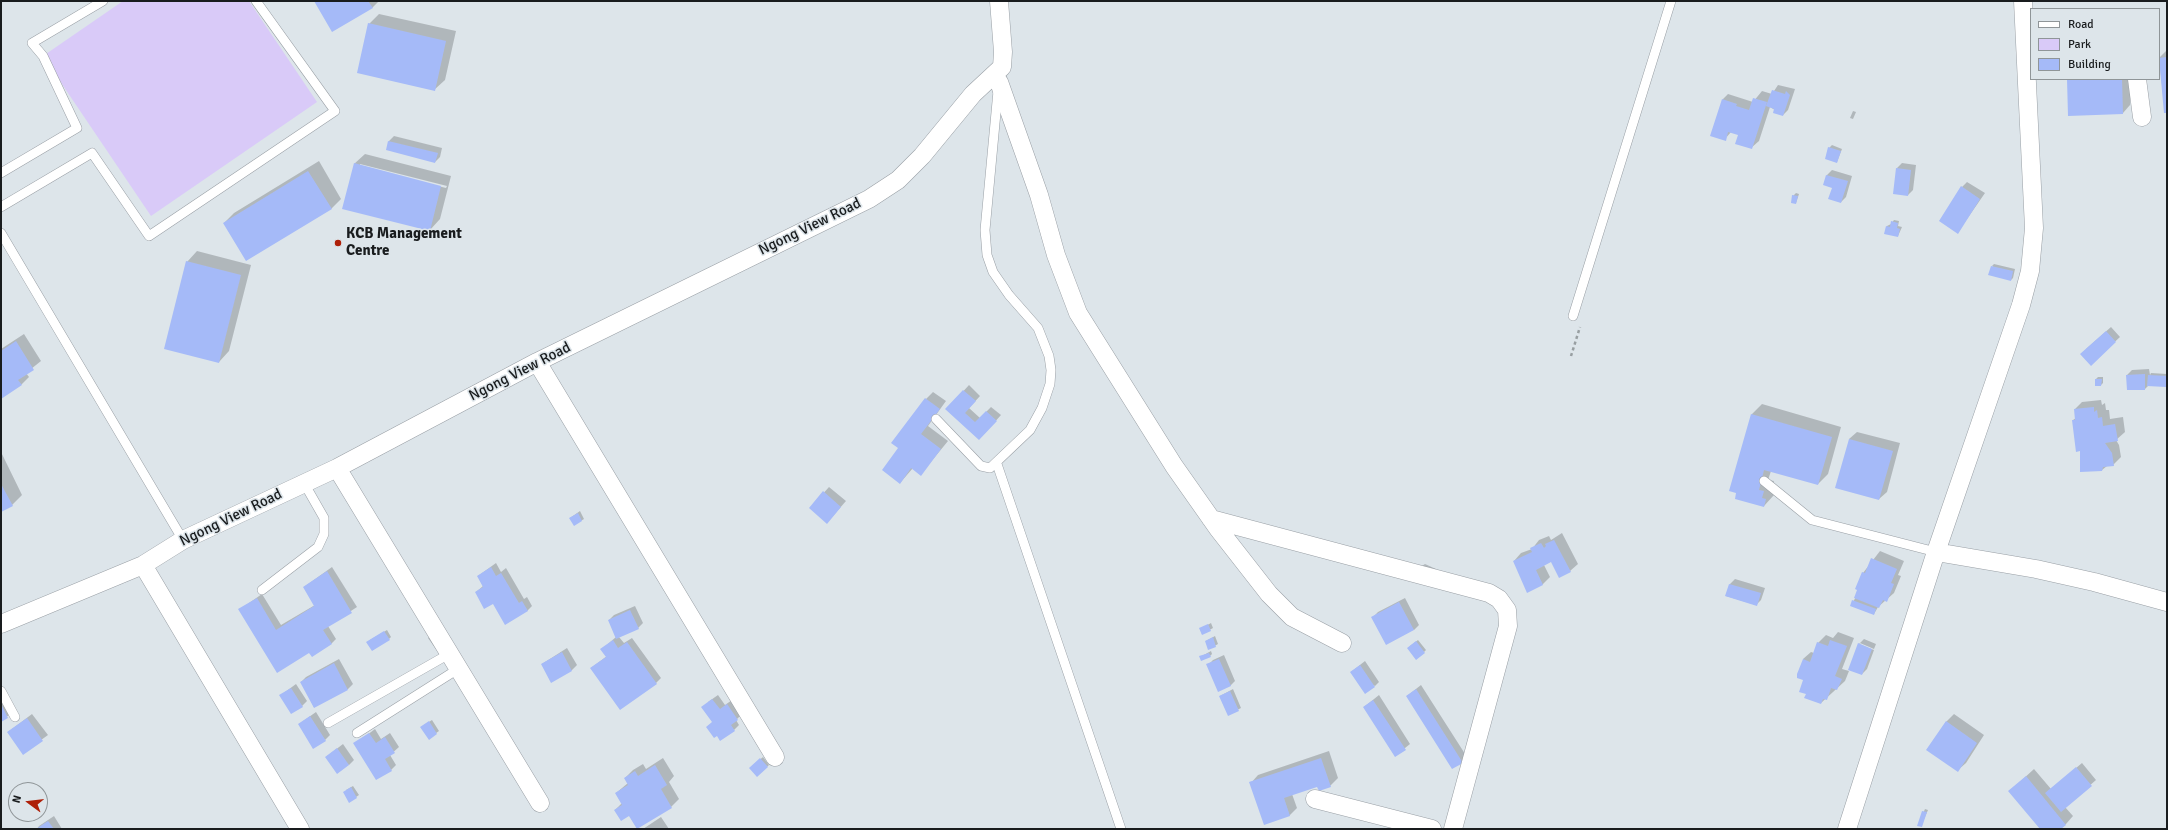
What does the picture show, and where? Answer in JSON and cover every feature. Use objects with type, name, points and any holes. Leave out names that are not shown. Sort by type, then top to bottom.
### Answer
[{"type":"street","points":[[1000,1],[1003,52],[1000,75],[1039,195],[1056,255],[1078,313],[1170,460],[1211,518],[1269,594],[1292,617],[1342,643]]},
{"type":"street","points":[[1847,829],[1936,552],[2021,305],[2030,271],[2034,228],[2028,24],[2023,1]]},
{"type":"street","name":"Ngong View Road","points":[[1,624],[143,565],[183,540],[337,468],[538,362],[869,199],[898,180],[922,156],[973,94],[1000,75]]},
{"type":"street","points":[[2137,80],[2142,117]]},
{"type":"street","points":[[538,362],[775,757]]},
{"type":"street","points":[[337,468],[540,803]]},
{"type":"street","points":[[1211,518],[1489,593],[1498,599],[1507,610],[1508,626],[1453,829]]},
{"type":"street","points":[[1936,552],[2036,569],[2094,582],[2167,602]]},
{"type":"street","points":[[143,565],[300,829]]},
{"type":"street","points":[[1316,799],[1432,829]]},
{"type":"lane","points":[[1,174],[77,128],[43,56],[32,43],[103,1]]},
{"type":"lane","points":[[1,207],[92,153],[149,236],[335,111],[256,1]]},
{"type":"lane","points":[[1573,316],[1671,1]]},
{"type":"lane","points":[[936,419],[981,466],[990,468],[996,464],[1030,430],[1050,384],[1051,370],[1049,356],[1038,328],[1009,295],[993,272],[988,255],[986,230],[1000,75]]},
{"type":"lane","points":[[1,233],[183,540]]},
{"type":"lane","points":[[996,464],[1121,829]]},
{"type":"lane","points":[[1764,481],[1812,520],[1936,552]]},
{"type":"lane","points":[[262,590],[318,547],[324,534],[324,518],[304,483]]},
{"type":"lane","points":[[328,723],[449,654]]},
{"type":"lane","points":[[357,733],[458,669]]},
{"type":"lane","points":[[1,690],[15,716]]},
{"type":"green space","points":[[123,1],[249,1],[317,102],[151,216],[43,56]]},
{"type":"building","points":[[314,1],[368,1],[373,8],[332,32]]},
{"type":"building","points":[[368,23],[446,41],[435,91],[357,73]]},
{"type":"building","points":[[2167,57],[2167,113],[2164,113],[2160,58]]},
{"type":"building","points":[[2067,80],[2122,80],[2123,114],[2068,116]]},
{"type":"building","points":[[1772,90],[1785,94],[1786,91],[1790,95],[1783,116],[1773,113],[1774,109],[1766,106]]},
{"type":"building","points":[[1753,98],[1767,102],[1752,149],[1735,144],[1738,135],[1728,132],[1726,141],[1710,136],[1722,99],[1737,104],[1736,106],[1749,110]]},
{"type":"building","points":[[388,141],[438,153],[435,163],[386,150]]},
{"type":"building","points":[[1828,147],[1841,151],[1837,163],[1825,159]]},
{"type":"building","points":[[354,163],[441,186],[430,231],[342,209]]},
{"type":"building","points":[[1896,168],[1911,170],[1908,196],[1893,194]]},
{"type":"building","points":[[308,171],[332,209],[246,261],[223,223]]},
{"type":"building","points":[[1826,175],[1848,181],[1841,203],[1828,199],[1832,188],[1823,185]]},
{"type":"building","points":[[1961,186],[1980,199],[1958,234],[1939,221]]},
{"type":"building","points":[[1792,195],[1798,196],[1796,204],[1791,203]]},
{"type":"building","points":[[1891,221],[1898,223],[1897,228],[1900,229],[1898,237],[1884,234],[1886,226],[1890,227]]},
{"type":"building","points":[[186,261],[241,275],[219,363],[164,349]]},
{"type":"building","points":[[1991,266],[2013,271],[2011,281],[1988,275]]},
{"type":"building","points":[[2106,331],[2116,342],[2091,366],[2080,354]]},
{"type":"building","points":[[16,341],[34,370],[18,380],[22,385],[1,399],[1,351]]},
{"type":"building","points":[[2145,374],[2145,390],[2127,390],[2126,375]]},
{"type":"building","points":[[2148,375],[2167,376],[2166,387],[2147,386]]},
{"type":"building","points":[[2095,379],[2102,379],[2101,386],[2095,386]]},
{"type":"building","points":[[963,390],[976,401],[965,413],[975,422],[986,411],[997,421],[979,440],[945,409]]},
{"type":"building","points":[[925,398],[940,409],[921,434],[941,449],[921,476],[911,468],[900,484],[882,470],[898,448],[891,443]]},
{"type":"building","points":[[2094,407],[2094,412],[2097,410],[2098,418],[2102,417],[2103,426],[2115,424],[2118,441],[2105,443],[2112,453],[2114,466],[2103,467],[2102,471],[2080,472],[2080,451],[2076,452],[2072,420],[2075,420],[2074,409]]},
{"type":"building","points":[[1751,414],[1832,437],[1818,485],[1764,470],[1759,490],[1764,491],[1762,498],[1766,499],[1764,507],[1735,499],[1736,493],[1729,491]]},
{"type":"building","points":[[1849,439],[1893,451],[1879,500],[1835,488]]},
{"type":"building","points":[[1,484],[13,506],[1,512]]},
{"type":"building","points":[[823,491],[841,507],[827,524],[809,508]]},
{"type":"building","points":[[578,513],[582,521],[574,526],[569,518]]},
{"type":"building","points":[[1554,540],[1571,572],[1559,578],[1551,562],[1536,570],[1543,585],[1527,593],[1513,561],[1532,552],[1530,548],[1541,543],[1544,548],[1546,546],[1545,544]]},
{"type":"building","points":[[1871,558],[1897,569],[1891,583],[1894,584],[1887,602],[1883,600],[1879,608],[1854,598],[1857,590],[1855,589],[1862,572],[1865,573]]},
{"type":"building","points":[[491,567],[496,576],[501,573],[519,603],[522,601],[528,611],[505,625],[493,604],[484,609],[475,592],[483,587],[477,576]]},
{"type":"building","points":[[327,571],[352,613],[323,630],[332,644],[312,657],[309,653],[277,673],[238,609],[257,598],[276,630],[314,606],[303,587]]},
{"type":"building","points":[[1729,584],[1761,593],[1757,606],[1725,596]]},
{"type":"building","points":[[1852,600],[1876,609],[1874,615],[1850,606]]},
{"type":"building","points":[[1399,602],[1414,630],[1386,645],[1371,617]]},
{"type":"building","points":[[630,610],[639,629],[616,639],[608,620]]},
{"type":"building","points":[[1208,624],[1211,631],[1202,635],[1199,628]]},
{"type":"building","points":[[384,631],[390,640],[372,651],[366,642]]},
{"type":"building","points":[[1213,637],[1216,647],[1208,650],[1205,641]]},
{"type":"building","points":[[613,640],[618,648],[627,642],[657,684],[620,710],[590,668],[606,657],[600,649]]},
{"type":"building","points":[[1830,640],[1847,646],[1835,676],[1842,679],[1837,690],[1831,688],[1827,700],[1823,699],[1821,704],[1804,698],[1806,694],[1799,692],[1803,680],[1797,678],[1797,674],[1803,659],[1810,662],[1817,642],[1828,646]]},
{"type":"building","points":[[1416,641],[1425,653],[1416,660],[1407,648]]},
{"type":"building","points":[[1858,643],[1872,649],[1862,675],[1848,670]]},
{"type":"building","points":[[562,652],[572,671],[551,683],[541,664]]},
{"type":"building","points":[[1209,653],[1211,657],[1201,661],[1199,656]]},
{"type":"building","points":[[1219,659],[1231,686],[1218,692],[1206,664]]},
{"type":"building","points":[[334,663],[348,690],[314,708],[300,682]]},
{"type":"building","points":[[1360,665],[1375,687],[1365,694],[1350,672]]},
{"type":"building","points":[[291,688],[303,707],[291,714],[279,695]]},
{"type":"building","points":[[1416,689],[1463,763],[1452,769],[1406,696]]},
{"type":"building","points":[[1230,691],[1239,711],[1228,716],[1219,696]]},
{"type":"building","points":[[712,699],[720,709],[727,704],[738,720],[731,725],[735,731],[720,741],[717,736],[714,738],[706,727],[712,722],[701,707]]},
{"type":"building","points":[[1373,700],[1406,750],[1395,757],[1363,707]]},
{"type":"building","points":[[1,704],[8,718],[1,722]]},
{"type":"building","points":[[310,716],[326,741],[313,749],[298,724]]},
{"type":"building","points":[[27,718],[43,741],[23,755],[7,732]]},
{"type":"building","points":[[429,721],[437,734],[429,740],[420,727]]},
{"type":"building","points":[[1946,721],[1977,743],[1958,772],[1926,750]]},
{"type":"building","points":[[369,733],[376,743],[385,737],[395,753],[385,759],[392,771],[376,780],[353,743]]},
{"type":"building","points":[[337,748],[349,765],[337,774],[325,757]]},
{"type":"building","points":[[760,758],[768,767],[757,777],[749,768]]},
{"type":"building","points":[[1321,758],[1331,787],[1319,791],[1317,787],[1284,798],[1290,816],[1264,825],[1249,782]]},
{"type":"building","points":[[655,765],[667,785],[661,789],[672,808],[637,829],[629,816],[621,821],[614,810],[622,805],[615,793],[628,785],[624,778],[635,771],[638,776]]},
{"type":"building","points":[[2076,767],[2092,786],[2061,812],[2045,793]]},
{"type":"building","points":[[2026,776],[2066,825],[2061,829],[2040,829],[2008,791]]},
{"type":"building","points":[[351,787],[357,798],[349,803],[343,792]]},
{"type":"building","points":[[1922,811],[1927,812],[1922,827],[1917,826]]},
{"type":"building","points":[[48,821],[54,829],[36,829]]},
{"type":"place","name":"KCB Management Centre","points":[[338,243]]}]
